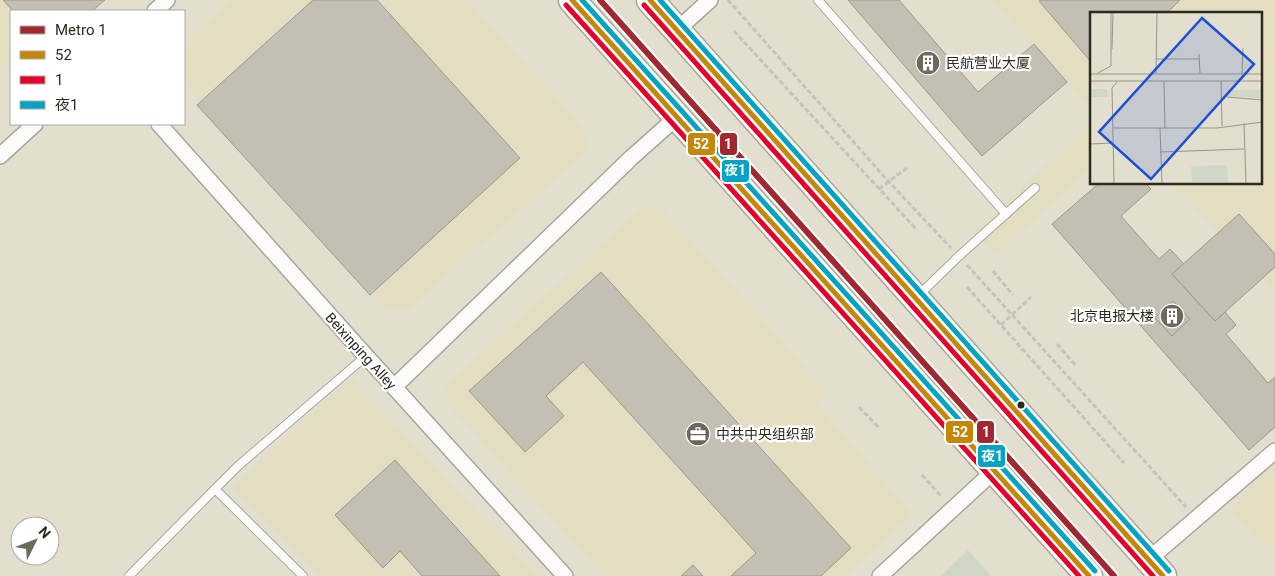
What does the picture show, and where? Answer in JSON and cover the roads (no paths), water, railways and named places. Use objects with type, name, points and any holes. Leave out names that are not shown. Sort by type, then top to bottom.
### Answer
[{"type":"highway","points":[[572,0],[1089,576]]},
{"type":"highway","points":[[650,0],[1156,568]]},
{"type":"street","points":[[156,10],[166,0]]},
{"type":"street","points":[[677,30],[710,0]]},
{"type":"street","points":[[394,387],[677,116]]},
{"type":"street","points":[[3,146],[34,125]]},
{"type":"street","name":"Beixinping Alley","points":[[160,125],[565,576]]},
{"type":"street","points":[[1156,568],[1275,451]]},
{"type":"street","points":[[880,576],[995,470]]},
{"type":"lane","points":[[818,0],[1006,214]]},
{"type":"lane","points":[[916,299],[959,256],[1035,188]]},
{"type":"lane","points":[[129,576],[238,466],[366,356]]},
{"type":"lane","points":[[214,489],[303,576]]},
{"type":"metro line","name":"1","points":[[600,0],[1114,576]]},
{"type":"place","name":"民航营业大厦","points":[[928,63]]},
{"type":"place","name":"北京电报大楼","points":[[1172,316]]},
{"type":"place","name":"中共中央组织部","points":[[698,434]]}]
